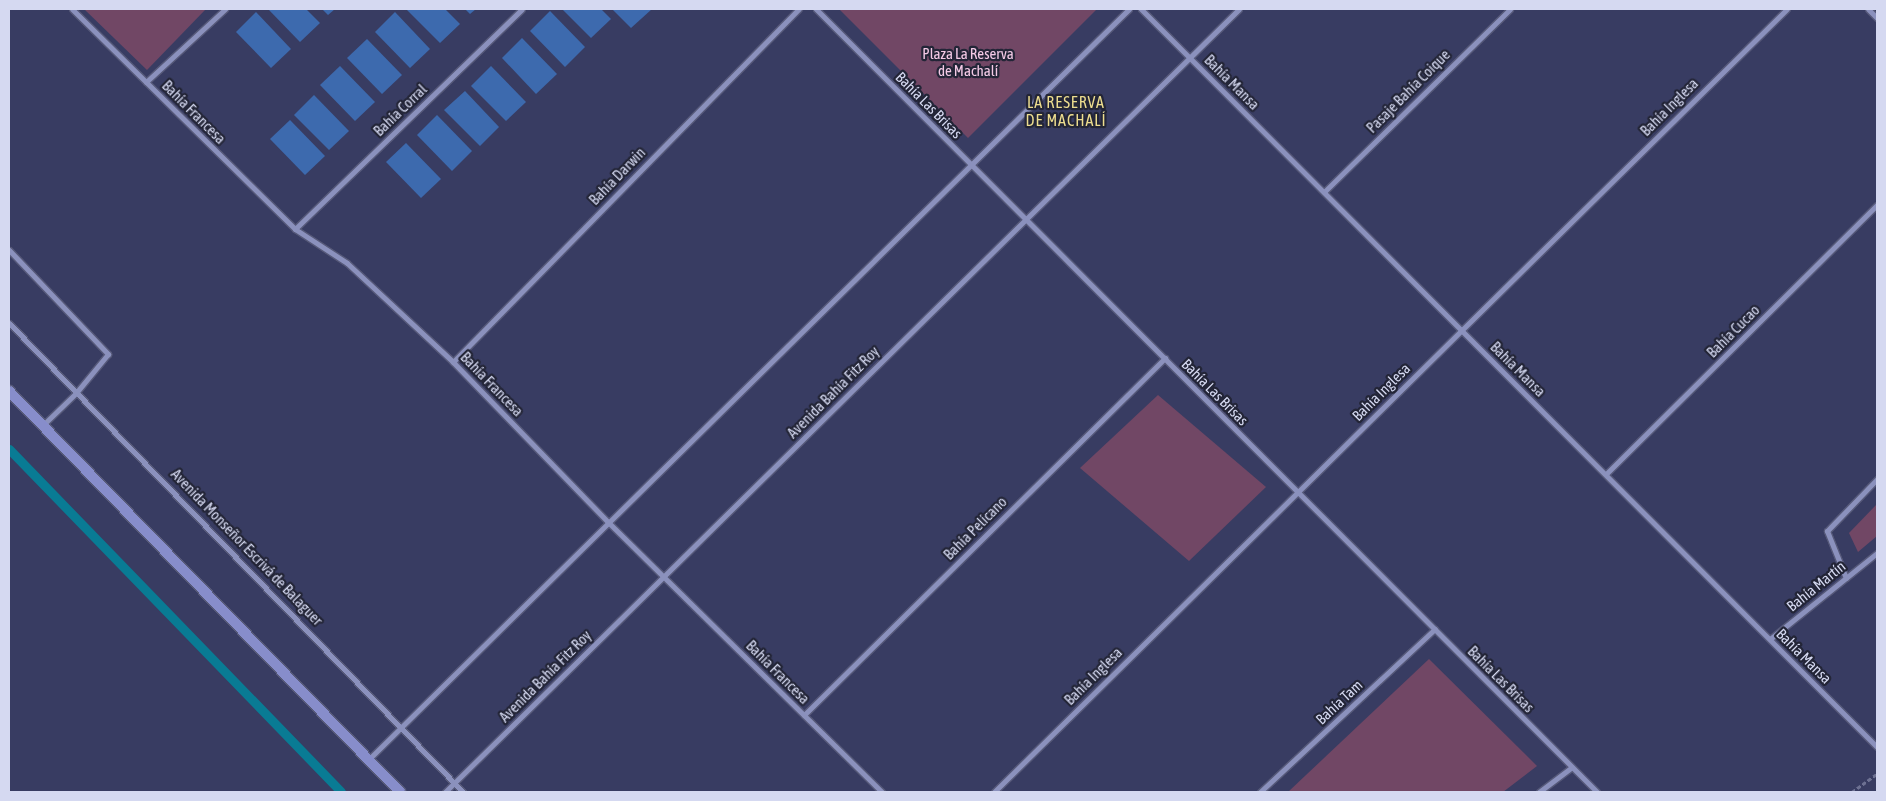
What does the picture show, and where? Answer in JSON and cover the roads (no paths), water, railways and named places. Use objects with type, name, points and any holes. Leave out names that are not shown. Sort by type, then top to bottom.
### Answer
[{"type":"main road","points":[[9,391],[400,792]]},
{"type":"street","name":"Bahía Francesa","points":[[72,9],[294,228],[347,263],[453,362],[608,522],[882,792]]},
{"type":"street","points":[[146,82],[225,9]]},
{"type":"street","name":"Bahía Corral","points":[[294,228],[522,9]]},
{"type":"street","name":"Bahía Darwin","points":[[453,362],[799,9]]},
{"type":"street","name":"Bahía Las Brisas","points":[[816,9],[1597,792]]},
{"type":"street","points":[[368,760],[1129,9]]},
{"type":"street","name":"Bahía Mansa","points":[[1142,9],[1877,746]]},
{"type":"street","name":"Avenida Bahía Fitz Roy","points":[[445,792],[1239,9]]},
{"type":"street","name":"Pasaje Bahía Coique","points":[[1324,192],[1510,9]]},
{"type":"street","name":"Bahía Inglesa","points":[[994,792],[1786,9]]},
{"type":"street","points":[[1868,9],[1877,18]]},
{"type":"street","name":"Bahía Cucao","points":[[1606,474],[1877,206]]},
{"type":"street","points":[[9,250],[108,354],[76,393],[43,426]]},
{"type":"street","name":"Avenida Monseñor Escrivá de Balaguer","points":[[9,323],[463,792]]},
{"type":"street","name":"Bahía Pelícano","points":[[804,715],[1165,358]]},
{"type":"street","points":[[1846,578],[1827,531],[1877,479]]},
{"type":"street","name":"Bahía Martín","points":[[1770,639],[1877,553]]},
{"type":"street","name":"Bahía Tam","points":[[1260,792],[1435,630]]},
{"type":"street","points":[[1539,792],[1572,767]]},
{"type":"waterway","points":[[9,449],[341,792]]},
{"type":"district","name":"LA RESERVA DE MACHALÍ","points":[[1066,111]]},
{"type":"park label","name":"Plaza La Reserva de Machalí","points":[[968,62]]}]
